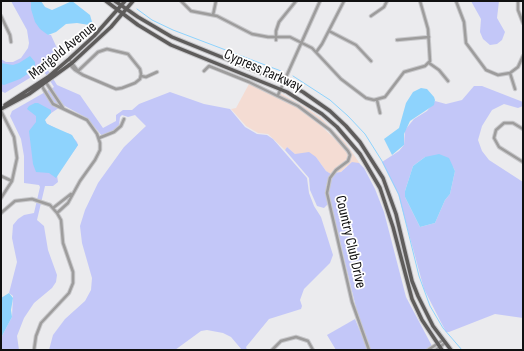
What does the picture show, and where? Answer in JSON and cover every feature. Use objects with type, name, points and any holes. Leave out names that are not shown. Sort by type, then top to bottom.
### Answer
[{"type":"main road","name":"Cypress Parkway","points":[[106,1],[122,14],[171,45],[281,89],[301,100],[337,127],[360,154],[380,188],[387,207],[412,300],[422,320],[441,349]]},
{"type":"main road","name":"Cypress Parkway","points":[[115,1],[154,27],[190,45],[283,82],[303,92],[346,126],[373,161],[390,195],[412,281],[433,326],[451,350]]},
{"type":"main road","name":"Marigold Avenue","points":[[69,62],[125,1]]},
{"type":"main road","name":"Marigold Avenue","points":[[1,109],[43,82],[100,38],[133,1]]},
{"type":"street","points":[[181,1],[191,11],[213,15],[252,34],[275,38],[290,37],[301,42],[317,51],[332,71],[365,97],[378,100],[386,95],[404,72],[423,67],[429,63],[431,54],[429,37],[420,1]]},
{"type":"street","points":[[213,15],[216,1]]},
{"type":"street","points":[[278,95],[320,1]]},
{"type":"street","points":[[317,51],[344,1]]},
{"type":"street","points":[[371,16],[384,7],[387,1]]},
{"type":"street","points":[[456,1],[463,20],[464,38],[468,47],[488,71],[498,75],[510,73],[518,67],[523,56]]},
{"type":"street","points":[[518,1],[518,8],[523,23]]},
{"type":"street","points":[[275,38],[279,22],[294,2]]},
{"type":"street","points":[[1,16],[10,35],[10,42]]},
{"type":"street","points":[[329,31],[356,45],[371,61]]},
{"type":"street","points":[[397,40],[429,37]]},
{"type":"street","points":[[78,71],[98,52],[107,49],[128,54],[140,69],[141,76]]},
{"type":"street","points":[[69,62],[78,71],[116,89],[135,83],[141,76],[146,76],[157,72]]},
{"type":"street","points":[[429,63],[439,70],[448,81]]},
{"type":"street","name":"Country Club Drive","points":[[204,71],[209,66],[278,95],[314,117],[330,130],[350,155],[346,163],[336,170],[330,178],[327,193],[352,302],[369,350]]},
{"type":"street","points":[[510,73],[514,89]]},
{"type":"street","points":[[43,82],[53,104],[85,118],[99,138],[98,155],[73,192],[68,203],[57,213]]},
{"type":"street","points":[[43,82],[65,110]]},
{"type":"street","points":[[378,100],[380,113]]},
{"type":"street","points":[[1,109],[16,147],[17,163],[12,181],[1,198]]},
{"type":"street","points":[[99,138],[114,132],[121,126],[124,119]]},
{"type":"street","points":[[523,129],[513,123],[504,123],[496,130],[494,138],[499,147],[523,162]]},
{"type":"street","points":[[1,176],[12,181]]},
{"type":"street","points":[[53,208],[73,192]]},
{"type":"street","points":[[1,213],[10,204],[25,199],[37,200],[53,208],[61,222],[64,247],[73,270],[73,283],[68,295],[41,323],[36,336],[34,350]]},
{"type":"street","points":[[272,350],[279,342],[296,337],[308,341],[313,350]]},
{"type":"street","points":[[428,350],[444,341]]},
{"type":"street","points":[[436,350],[441,349],[444,341]]},
{"type":"shaded area","points":[[11,1],[31,1],[31,4],[48,35],[51,35],[61,57],[46,67],[57,85],[80,95],[103,128],[116,121],[116,115],[123,110],[132,110],[139,104],[170,92],[204,104],[230,109],[245,127],[257,134],[267,135],[273,139],[307,178],[309,193],[314,206],[321,217],[333,255],[330,263],[304,289],[300,300],[302,306],[301,309],[269,319],[246,347],[247,350],[242,350],[231,337],[223,333],[207,330],[201,331],[175,350],[49,350],[53,335],[65,319],[85,301],[91,290],[92,278],[82,243],[80,226],[85,210],[98,183],[124,147],[146,126],[135,115],[128,117],[122,115],[120,117],[119,125],[112,132],[102,136],[87,118],[63,105],[44,118],[46,123],[62,132],[70,134],[78,145],[57,175],[58,182],[53,186],[45,186],[37,220],[44,226],[48,250],[57,275],[56,282],[52,288],[34,303],[24,318],[17,336],[19,350],[1,350],[1,338],[12,317],[13,296],[9,293],[17,262],[12,238],[13,225],[24,215],[34,213],[40,187],[39,185],[24,183],[24,156],[21,139],[10,116],[12,111],[54,87],[43,70],[5,93],[1,91],[1,59],[6,62],[13,62],[21,58],[28,48],[29,43],[27,30]]},
{"type":"shaded area","points":[[31,1],[41,1],[45,7],[52,10],[72,1],[90,15],[92,22],[89,25],[77,23],[66,24],[56,32],[48,35],[40,29],[35,22],[31,9]]},
{"type":"shaded area","points":[[471,1],[499,1],[497,18],[505,32],[502,40],[497,44],[490,45],[483,39],[480,32],[481,19]]},
{"type":"shaded area","points":[[30,56],[35,62],[35,69],[20,79],[4,85],[1,84],[1,63],[13,65]]},
{"type":"shaded area","points":[[249,84],[298,107],[313,118],[343,147],[349,155],[347,160],[331,174],[326,171],[316,157],[295,154],[287,147],[285,150],[268,134],[258,133],[246,126],[231,109],[236,108]]},
{"type":"shaded area","points":[[474,86],[482,86],[523,102],[523,106],[518,108],[504,104],[492,110],[482,126],[478,140],[482,151],[489,160],[523,182],[523,318],[495,314],[446,332],[424,289],[398,194],[382,162],[399,151],[404,145],[405,130],[414,119],[427,111],[435,101],[446,104],[462,100]],"holes":[[[425,157],[453,167],[455,171],[450,194],[445,200],[435,223],[420,227],[405,197],[405,191],[413,166]]]},
{"type":"shaded area","points":[[421,88],[427,89],[434,97],[434,105],[410,121],[404,134],[404,145],[392,155],[384,139],[399,128],[406,103],[413,92]]},
{"type":"shaded area","points":[[280,93],[321,118],[346,143],[360,164],[347,166],[341,172],[334,173],[350,159],[351,154],[349,150],[331,129],[315,116],[280,95]]},
{"type":"shaded area","points":[[35,103],[38,103],[51,110],[51,113],[45,120],[47,124],[72,135],[78,145],[56,178],[49,173],[36,172],[33,164],[29,131],[36,122],[36,116],[27,109]]},
{"type":"shaded area","points":[[287,147],[295,154],[309,152],[316,157],[326,171],[331,174],[326,186],[328,204],[324,208],[317,206],[310,190],[309,178],[285,150]]},
{"type":"shaded area","points":[[439,154],[449,158],[455,171],[450,194],[445,200],[435,223],[420,227],[405,197],[405,191],[413,166],[425,157]]},
{"type":"shaded area","points":[[352,162],[359,163],[364,168],[375,189],[384,212],[406,297],[432,346],[427,350],[370,350],[360,324],[328,192],[331,178],[334,173],[341,172]]},
{"type":"shaded area","points":[[9,293],[13,298],[11,310],[12,317],[1,338],[1,298]]},
{"type":"shaded area","points":[[355,319],[368,350],[336,350],[327,335]]},
{"type":"waterway","points":[[137,9],[152,20],[173,30],[281,71]]},
{"type":"waterway","points":[[293,76],[330,100],[348,116],[365,134],[382,161],[399,195],[419,276],[430,306],[443,328],[462,350]]}]
